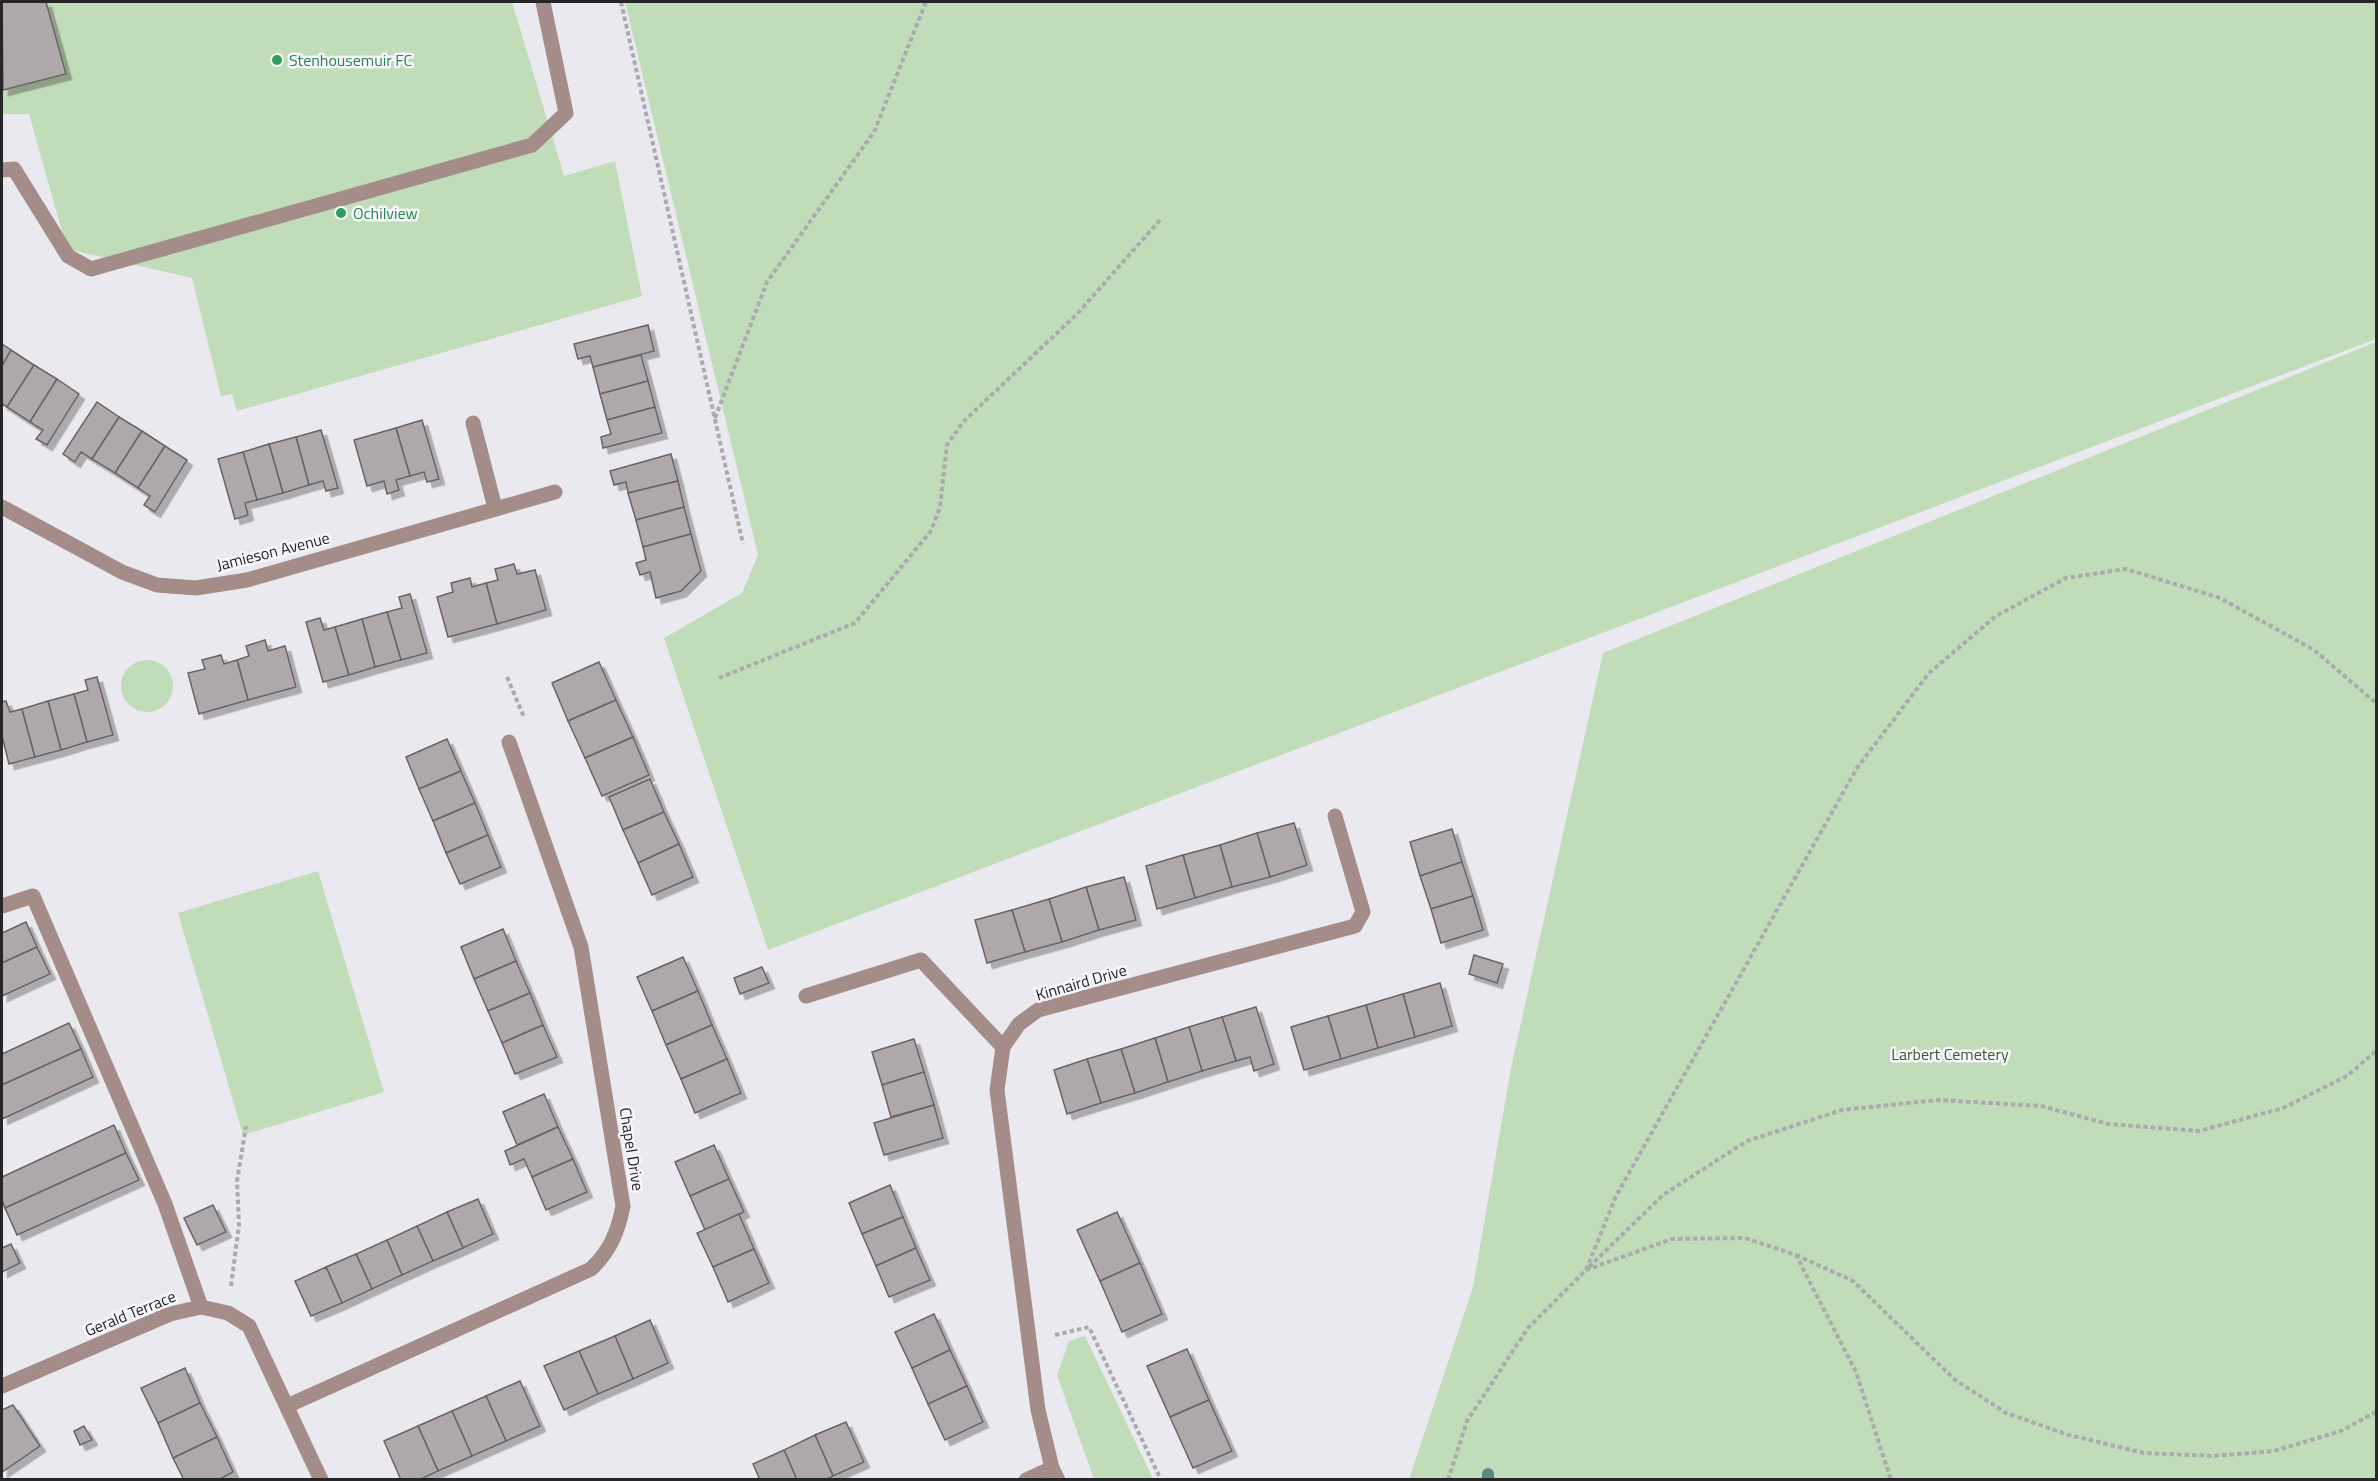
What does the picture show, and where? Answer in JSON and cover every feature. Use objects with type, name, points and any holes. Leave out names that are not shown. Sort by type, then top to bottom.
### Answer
[{"type":"street","points":[[2,170],[14,169],[68,256],[91,269],[532,145],[566,113],[543,2]]},
{"type":"street","points":[[473,423],[495,508]]},
{"type":"street","name":"Jamieson Avenue","points":[[2,507],[122,572],[158,585],[196,588],[247,580],[555,492]]},
{"type":"street","name":"Chapel Drive","points":[[287,1406],[591,1269],[605,1255],[618,1230],[623,1206],[581,946],[509,742]]},
{"type":"street","name":"Kinnaird Drive","points":[[1055,1474],[1038,1410],[997,1090],[1003,1047],[1019,1024],[1038,1010],[1355,926],[1363,912],[1335,816]]},
{"type":"street","points":[[2,906],[33,896],[165,1204],[201,1306]]},
{"type":"street","points":[[806,996],[921,960],[1003,1047]]},
{"type":"street","name":"Gerald Terrace","points":[[2,1386],[170,1314],[201,1306],[228,1313],[249,1326],[321,1479]]},
{"type":"street","points":[[1026,1479],[1055,1474]]},
{"type":"path","points":[[621,2],[743,543]]},
{"type":"path","points":[[715,419],[767,282],[874,132],[926,2]]},
{"type":"path","points":[[719,678],[855,623],[932,531],[940,507],[947,445],[963,422],[1077,314],[1160,220]]},
{"type":"path","points":[[1587,1270],[1616,1196],[1857,768],[1929,673],[1996,616],[2066,578],[2126,569],[2220,598],[2314,650],[2376,703]]},
{"type":"path","points":[[507,677],[526,721],[509,742]]},
{"type":"path","points":[[1448,1479],[1467,1420],[1528,1328],[1664,1195],[1747,1141],[1842,1110],[1938,1101],[2041,1106],[2108,1124],[2199,1131],[2283,1108],[2347,1076],[2376,1052]]},
{"type":"path","points":[[228,1313],[239,1226],[237,1181],[246,1126]]},
{"type":"path","points":[[1587,1270],[1672,1239],[1745,1238],[1797,1255],[1853,1281],[1954,1379],[2006,1413],[2069,1435],[2144,1453],[2223,1455],[2274,1451],[2342,1431],[2376,1412]]},
{"type":"path","points":[[1797,1255],[1856,1371],[1891,1479]]},
{"type":"path","points":[[1029,1341],[1089,1327],[1161,1479]]},
{"type":"green space","name":"Ochilview","points":[[2,2],[512,2],[564,176],[615,161],[642,296],[237,411],[232,394],[221,396],[192,278],[67,249],[29,114],[2,114]]},
{"type":"green space","points":[[625,2],[2376,2],[2376,339],[768,950],[664,638],[742,593],[758,555]]},
{"type":"green space","name":"Larbert Cemetery","points":[[2376,342],[2376,1479],[1409,1479],[1473,1287],[1511,1068],[1603,653]]},
{"type":"green space","points":[[142,660],[152,660],[161,664],[169,672],[173,686],[169,700],[161,708],[152,712],[142,712],[133,708],[125,700],[121,691],[121,681],[125,672],[133,664]]},
{"type":"green space","points":[[318,871],[384,1092],[243,1135],[178,913]]},
{"type":"green space","points":[[1085,1336],[1153,1479],[1094,1479],[1057,1375],[1069,1341]]},
{"type":"building","points":[[2,2],[46,2],[66,74],[3,90]]},
{"type":"building","points":[[648,325],[654,351],[593,367],[590,356],[578,359],[574,344]]},
{"type":"building","points":[[2,344],[11,350],[2,366]]},
{"type":"building","points":[[11,350],[34,365],[7,407],[2,404],[2,366]]},
{"type":"building","points":[[641,355],[648,381],[600,394],[593,367]]},
{"type":"building","points":[[34,365],[57,379],[30,422],[7,407]]},
{"type":"building","points":[[57,379],[79,394],[47,445],[36,439],[43,430],[30,422]]},
{"type":"building","points":[[648,381],[655,407],[607,420],[600,394]]},
{"type":"building","points":[[97,402],[119,417],[92,459],[81,452],[75,462],[63,454]]},
{"type":"building","points":[[655,407],[662,433],[603,448],[601,437],[611,434],[607,420]]},
{"type":"building","points":[[119,417],[142,431],[115,473],[92,459]]},
{"type":"building","points":[[422,420],[439,479],[427,482],[424,472],[410,476],[396,428]]},
{"type":"building","points":[[396,428],[410,476],[396,480],[399,490],[387,494],[384,481],[367,486],[354,440]]},
{"type":"building","points":[[321,430],[338,488],[326,491],[323,481],[309,485],[296,437]]},
{"type":"building","points":[[142,431],[165,446],[138,488],[115,473]]},
{"type":"building","points":[[296,437],[309,485],[283,493],[269,444]]},
{"type":"building","points":[[269,444],[283,493],[257,500],[243,452]]},
{"type":"building","points":[[165,446],[187,460],[155,512],[144,505],[150,496],[138,488]]},
{"type":"building","points":[[243,452],[257,500],[245,503],[248,515],[235,519],[218,459]]},
{"type":"building","points":[[671,454],[678,481],[628,493],[626,482],[614,485],[610,471]]},
{"type":"building","points":[[678,481],[684,507],[636,520],[628,493]]},
{"type":"building","points":[[684,507],[691,534],[643,547],[636,520]]},
{"type":"building","points":[[691,534],[701,571],[681,591],[656,598],[650,572],[640,575],[636,563],[646,560],[643,547]]},
{"type":"building","points":[[514,564],[517,574],[535,570],[546,610],[497,624],[486,583],[498,580],[495,569]]},
{"type":"building","points":[[470,578],[472,587],[486,583],[497,624],[448,637],[437,597],[453,592],[451,583]]},
{"type":"building","points":[[410,594],[427,653],[401,660],[387,612],[402,608],[399,597]]},
{"type":"building","points":[[387,612],[401,660],[375,667],[362,619]]},
{"type":"building","points":[[320,618],[324,630],[335,627],[349,675],[323,682],[306,622]]},
{"type":"building","points":[[362,619],[375,667],[349,675],[335,627]]},
{"type":"building","points":[[265,640],[268,651],[285,646],[296,687],[248,700],[237,660],[249,656],[246,646]]},
{"type":"building","points":[[221,655],[224,664],[237,660],[248,700],[199,714],[188,673],[205,669],[202,660]]},
{"type":"building","points":[[599,662],[616,700],[568,721],[552,683]]},
{"type":"building","points":[[97,677],[113,735],[87,742],[74,694],[88,690],[85,680]]},
{"type":"building","points":[[74,694],[87,742],[61,750],[48,701]]},
{"type":"building","points":[[616,700],[633,737],[585,758],[568,721]]},
{"type":"building","points":[[6,701],[10,712],[22,709],[35,757],[9,764],[2,736],[2,702]]},
{"type":"building","points":[[48,701],[61,750],[35,757],[22,709]]},
{"type":"building","points":[[633,737],[649,775],[602,796],[585,758]]},
{"type":"building","points":[[447,739],[461,771],[419,789],[406,757]]},
{"type":"building","points":[[461,771],[475,803],[433,821],[419,789]]},
{"type":"building","points":[[650,779],[664,812],[623,830],[609,797]]},
{"type":"building","points":[[475,803],[488,835],[446,853],[433,821]]},
{"type":"building","points":[[664,812],[679,844],[638,863],[623,830]]},
{"type":"building","points":[[1294,823],[1307,865],[1270,877],[1257,833]]},
{"type":"building","points":[[1452,829],[1462,862],[1420,876],[1410,842]]},
{"type":"building","points":[[1257,833],[1270,877],[1232,887],[1220,845]]},
{"type":"building","points":[[488,835],[501,867],[460,884],[446,853]]},
{"type":"building","points":[[679,844],[693,877],[652,895],[638,863]]},
{"type":"building","points":[[1220,845],[1232,887],[1195,898],[1183,855]]},
{"type":"building","points":[[1183,855],[1195,898],[1157,909],[1146,866]]},
{"type":"building","points":[[1462,862],[1473,896],[1431,909],[1420,876]]},
{"type":"building","points":[[1124,877],[1136,920],[1099,930],[1086,887]]},
{"type":"building","points":[[1086,887],[1099,930],[1062,942],[1049,899]]},
{"type":"building","points":[[1473,896],[1483,930],[1441,943],[1431,909]]},
{"type":"building","points":[[1049,899],[1062,942],[1025,952],[1012,910]]},
{"type":"building","points":[[1012,910],[1025,952],[987,963],[975,920]]},
{"type":"building","points":[[26,922],[37,947],[2,963],[2,933]]},
{"type":"building","points":[[503,929],[516,961],[474,979],[461,947]]},
{"type":"building","points":[[37,947],[50,974],[2,996],[2,963]]},
{"type":"building","points":[[1474,955],[1503,964],[1497,983],[1469,974]]},
{"type":"building","points":[[683,957],[698,991],[652,1011],[637,977]]},
{"type":"building","points":[[516,961],[530,993],[488,1011],[474,979]]},
{"type":"building","points":[[762,967],[769,983],[740,994],[734,978]]},
{"type":"building","points":[[1440,983],[1452,1026],[1415,1037],[1403,994]]},
{"type":"building","points":[[698,991],[712,1025],[666,1045],[652,1011]]},
{"type":"building","points":[[530,993],[543,1025],[502,1043],[488,1011]]},
{"type":"building","points":[[1403,994],[1415,1037],[1378,1048],[1366,1005]]},
{"type":"building","points":[[1366,1005],[1378,1048],[1341,1059],[1328,1016]]},
{"type":"building","points":[[1256,1007],[1274,1064],[1254,1071],[1250,1057],[1236,1061],[1222,1017]]},
{"type":"building","points":[[1328,1016],[1341,1059],[1304,1070],[1291,1027]]},
{"type":"building","points":[[1222,1017],[1236,1061],[1202,1071],[1189,1027]]},
{"type":"building","points":[[69,1023],[81,1049],[2,1085],[2,1054]]},
{"type":"building","points":[[543,1025],[557,1057],[515,1074],[502,1043]]},
{"type":"building","points":[[712,1025],[727,1059],[681,1079],[666,1045]]},
{"type":"building","points":[[1189,1027],[1202,1071],[1168,1082],[1155,1038]]},
{"type":"building","points":[[1155,1038],[1168,1082],[1135,1093],[1121,1049]]},
{"type":"building","points":[[914,1039],[924,1072],[882,1085],[872,1052]]},
{"type":"building","points":[[81,1049],[93,1077],[2,1119],[2,1085]]},
{"type":"building","points":[[1121,1049],[1135,1093],[1101,1103],[1087,1059]]},
{"type":"building","points":[[727,1059],[741,1093],[695,1113],[681,1079]]},
{"type":"building","points":[[1087,1059],[1101,1103],[1067,1114],[1054,1070]]},
{"type":"building","points":[[924,1072],[934,1105],[891,1117],[882,1085]]},
{"type":"building","points":[[544,1094],[558,1127],[517,1145],[503,1112]]},
{"type":"building","points":[[934,1105],[943,1138],[884,1155],[874,1123]]},
{"type":"building","points":[[114,1125],[126,1153],[5,1208],[2,1200],[2,1177]]},
{"type":"building","points":[[558,1127],[573,1159],[532,1177],[524,1159],[510,1165],[505,1151]]},
{"type":"building","points":[[714,1145],[729,1179],[690,1196],[675,1162]]},
{"type":"building","points":[[126,1153],[139,1180],[17,1235],[5,1208]]},
{"type":"building","points":[[573,1159],[587,1192],[546,1210],[532,1177]]},
{"type":"building","points":[[729,1179],[744,1212],[705,1230],[690,1196]]},
{"type":"building","points":[[890,1185],[903,1217],[862,1234],[849,1203]]},
{"type":"building","points":[[478,1199],[493,1234],[463,1248],[447,1212]]},
{"type":"building","points":[[213,1205],[226,1232],[197,1245],[184,1218]]},
{"type":"building","points":[[447,1212],[463,1248],[433,1261],[417,1226]]},
{"type":"building","points":[[1117,1212],[1140,1263],[1100,1281],[1077,1230]]},
{"type":"building","points":[[739,1214],[754,1249],[713,1267],[697,1233]]},
{"type":"building","points":[[903,1217],[916,1248],[876,1266],[862,1234]]},
{"type":"building","points":[[417,1226],[433,1261],[402,1275],[387,1240]]},
{"type":"building","points":[[387,1240],[402,1275],[372,1289],[356,1254]]},
{"type":"building","points":[[11,1244],[20,1263],[2,1272],[2,1248]]},
{"type":"building","points":[[916,1248],[930,1280],[889,1297],[876,1266]]},
{"type":"building","points":[[754,1249],[769,1283],[728,1302],[713,1267]]},
{"type":"building","points":[[356,1254],[372,1289],[342,1303],[326,1267]]},
{"type":"building","points":[[1140,1263],[1162,1314],[1122,1332],[1100,1281]]},
{"type":"building","points":[[326,1267],[342,1303],[311,1316],[295,1281]]},
{"type":"building","points":[[934,1314],[950,1350],[912,1368],[895,1332]]},
{"type":"building","points":[[650,1320],[668,1363],[633,1379],[615,1336]]},
{"type":"building","points":[[615,1336],[633,1379],[598,1394],[579,1351]]},
{"type":"building","points":[[1187,1349],[1209,1400],[1170,1417],[1147,1366]]},
{"type":"building","points":[[950,1350],[967,1386],[928,1404],[912,1368]]},
{"type":"building","points":[[579,1351],[598,1394],[564,1410],[544,1366]]},
{"type":"building","points":[[185,1368],[200,1403],[158,1423],[141,1388]]},
{"type":"building","points":[[520,1381],[540,1426],[506,1441],[486,1396]]},
{"type":"building","points":[[967,1386],[983,1422],[945,1440],[928,1404]]},
{"type":"building","points":[[486,1396],[506,1441],[472,1456],[452,1411]]},
{"type":"building","points":[[1209,1400],[1232,1451],[1193,1468],[1170,1417]]},
{"type":"building","points":[[200,1403],[217,1437],[173,1458],[158,1423]]},
{"type":"building","points":[[13,1405],[40,1446],[2,1472],[2,1410]]},
{"type":"building","points":[[452,1411],[472,1456],[438,1471],[418,1426]]},
{"type":"building","points":[[846,1422],[864,1462],[833,1476],[815,1435]]},
{"type":"building","points":[[84,1426],[92,1440],[80,1445],[74,1431]]},
{"type":"building","points":[[418,1426],[438,1471],[419,1480],[401,1480],[384,1441]]},
{"type":"building","points":[[815,1435],[833,1476],[825,1480],[797,1480],[784,1450]]},
{"type":"building","points":[[217,1437],[233,1472],[218,1480],[184,1480],[173,1458]]},
{"type":"building","points":[[784,1450],[797,1480],[760,1480],[753,1464]]},
{"type":"waterway","points":[[1488,1474],[1488,1480]]},
{"type":"place","name":"Stenhousemuir FC","points":[[277,60]]},
{"type":"place","name":"Ochilview","points":[[341,213]]}]
